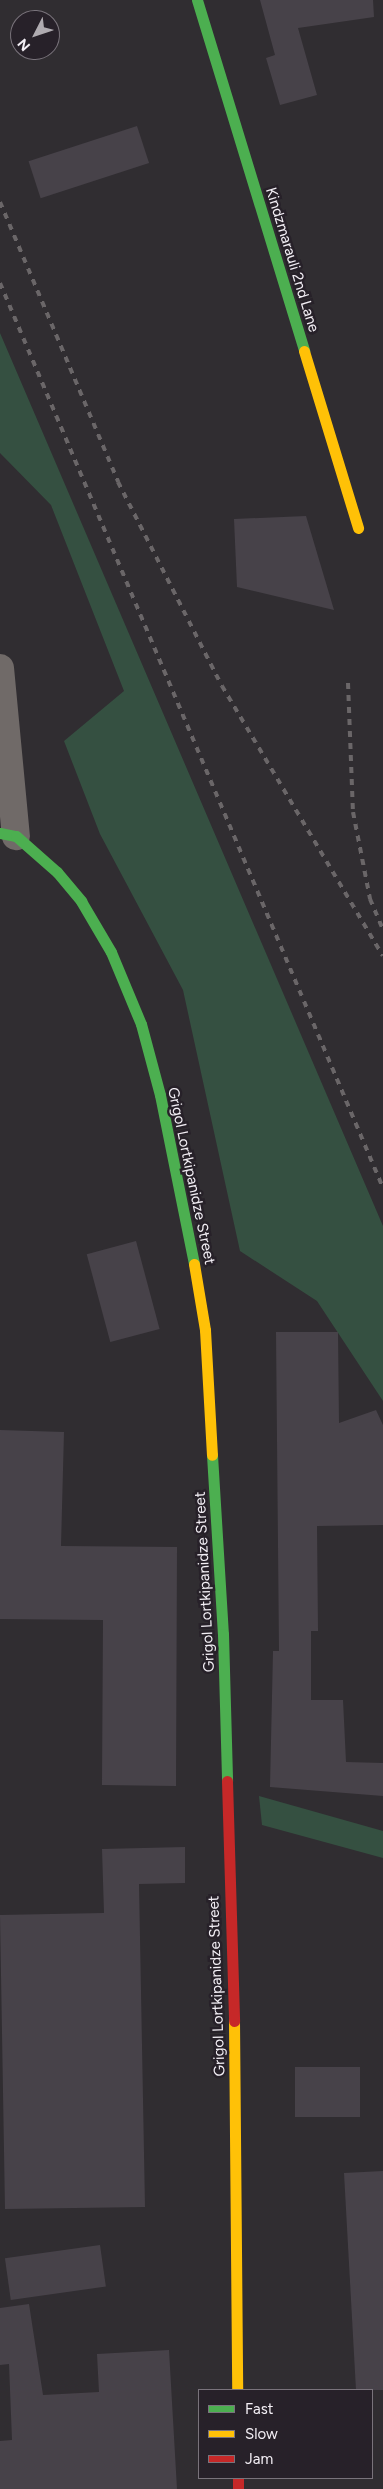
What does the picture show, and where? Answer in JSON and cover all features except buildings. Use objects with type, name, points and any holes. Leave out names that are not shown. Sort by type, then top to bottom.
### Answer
[{"type":"street","name":"Kindzmarauli 2nd Lane","points":[[197,0],[358,528]]},
{"type":"street","points":[[0,668],[8,835]]},
{"type":"street","name":"Grigol Lortkipanidze Street","points":[[8,835],[57,872],[81,901],[111,952],[141,1024],[160,1095],[190,1236],[205,1330],[223,1634],[234,2035],[238,2389]]},
{"type":"green space","points":[[0,333],[383,1226],[383,1401],[317,1301],[240,1251],[183,990],[100,834],[64,741],[124,691],[51,505],[0,453]]},
{"type":"green space","points":[[259,1796],[383,1831],[383,1858],[262,1825]]},
{"type":"railway","points":[[0,202],[118,482],[222,686],[383,956]]},
{"type":"railway","points":[[0,283],[383,1188]]},
{"type":"railway","points":[[348,683],[353,812],[370,899],[383,929]]},
{"type":"traffic: fast","points":[[197,0],[304,351]]},
{"type":"traffic: fast","points":[[0,833],[16,836],[57,872],[81,901],[111,952],[141,1024],[160,1095],[194,1264]]},
{"type":"traffic: fast","points":[[212,1455],[223,1634],[227,1781]]},
{"type":"traffic: slow","points":[[304,351],[358,528]]},
{"type":"traffic: slow","points":[[194,1264],[205,1330],[212,1455]]},
{"type":"traffic: slow","points":[[234,2021],[237,2389]]},
{"type":"traffic: jam","points":[[227,1781],[234,2021]]},
{"type":"traffic: jam","points":[[238,2479],[238,2489]]}]
